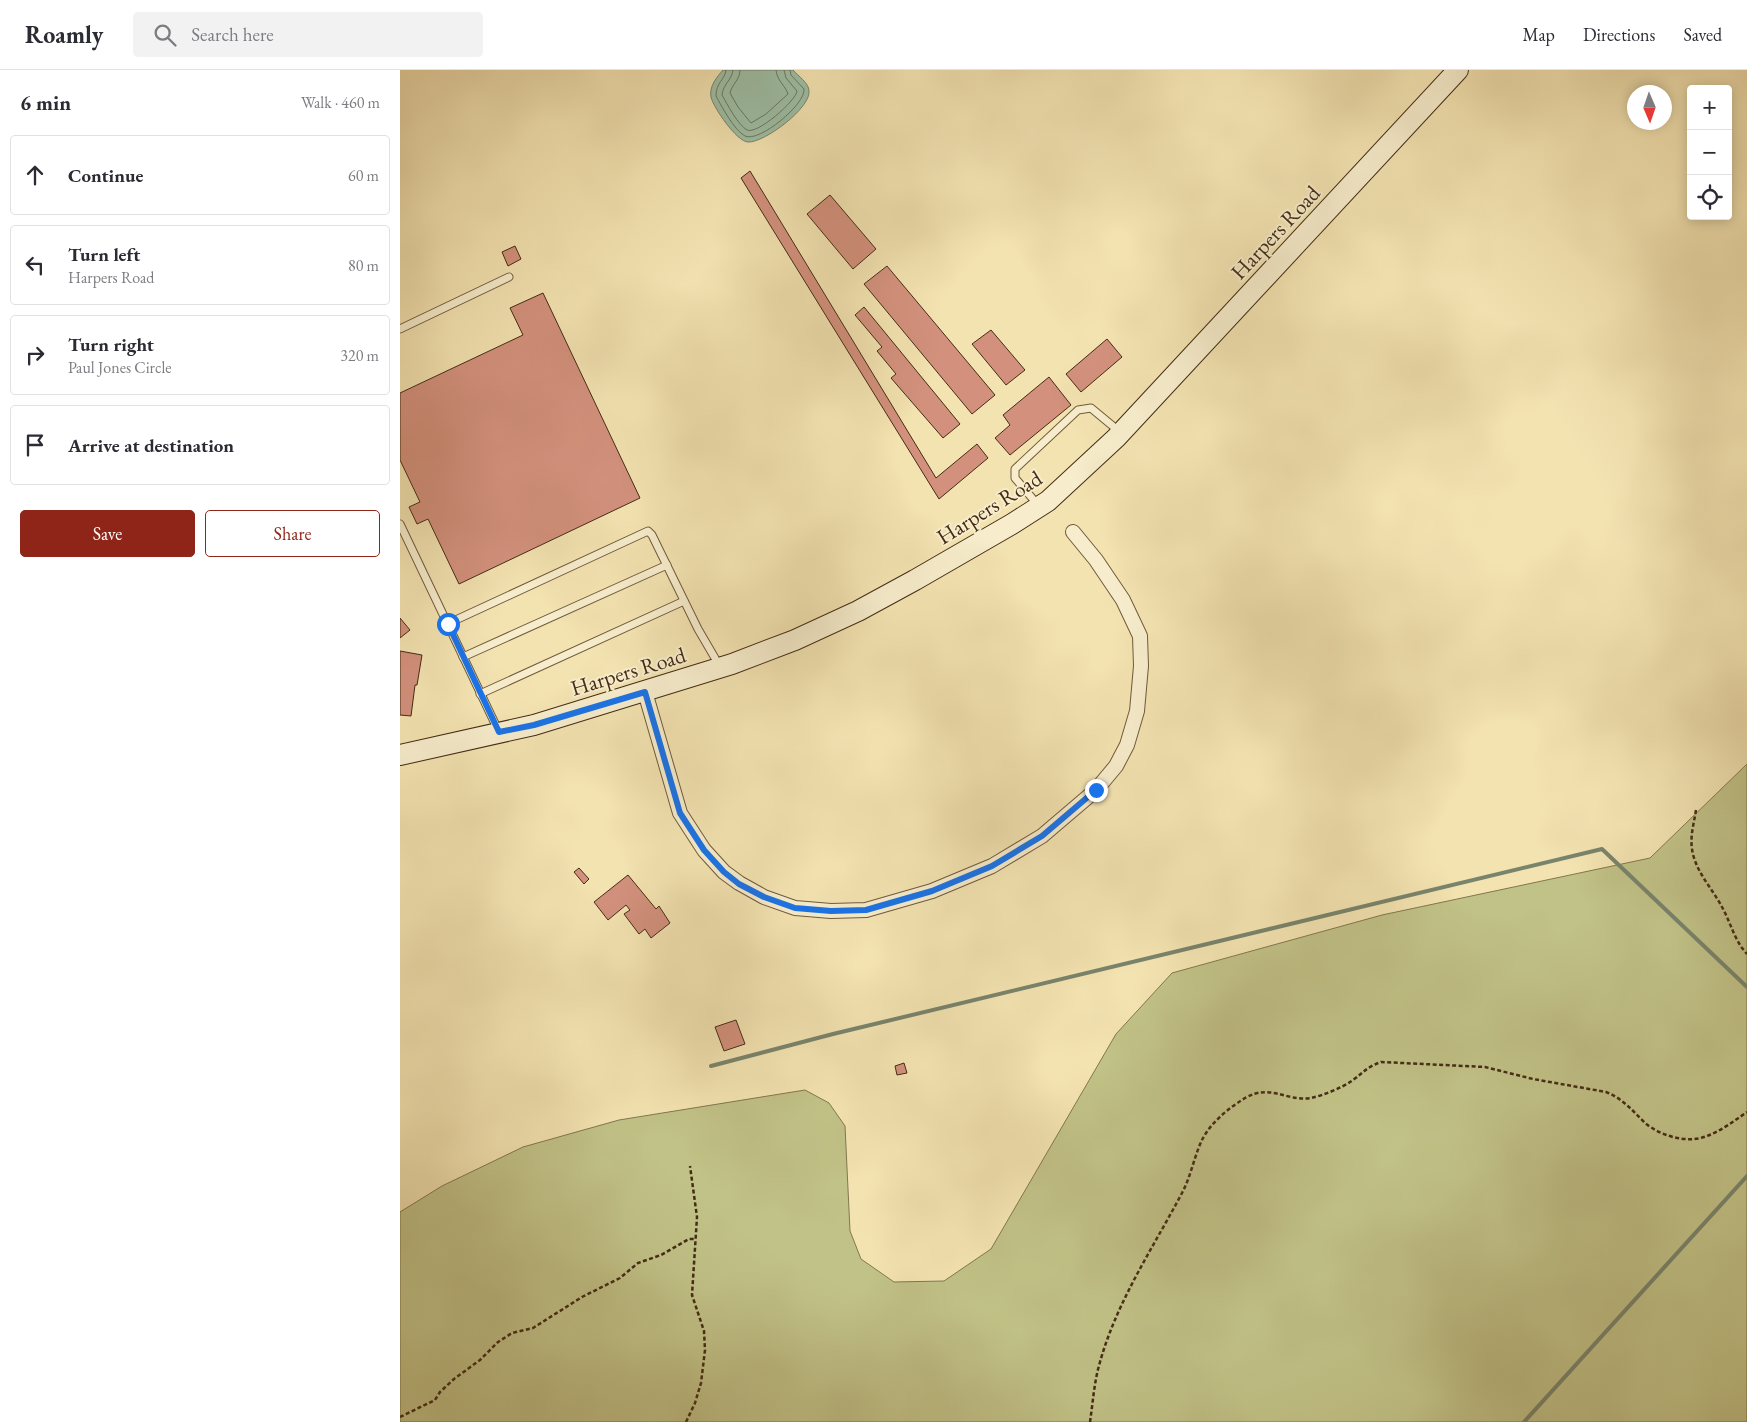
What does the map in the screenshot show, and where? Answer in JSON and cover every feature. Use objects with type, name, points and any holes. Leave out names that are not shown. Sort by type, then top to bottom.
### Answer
[{"type":"street","name":"Harpers Road","points":[[400,755],[534,725],[720,668],[795,640],[858,611],[1004,529],[1048,501],[1120,433],[1458,70]]},
{"type":"street","points":[[645,692],[680,813],[704,850],[724,872],[739,884],[764,897],[795,908],[831,911],[866,910],[932,891],[992,866],[1042,836],[1096,790],[1116,766],[1127,745],[1136,711],[1141,666],[1140,636],[1123,600],[1096,560],[1073,532]]},
{"type":"lane","points":[[400,329],[509,277]]},
{"type":"lane","points":[[1039,506],[1015,478],[1015,469],[1078,410],[1091,408],[1120,433]]},
{"type":"lane","points":[[400,524],[499,732]]},
{"type":"lane","points":[[448,624],[648,531],[652,535],[698,629],[720,668]]},
{"type":"lane","points":[[463,657],[667,565]]},
{"type":"lane","points":[[480,694],[684,601]]},
{"type":"path","points":[[1696,810],[1692,835],[1693,855],[1700,872],[1723,909],[1735,940],[1747,954]]},
{"type":"path","points":[[1090,1422],[1100,1362],[1113,1324],[1128,1292],[1186,1186],[1203,1139],[1214,1123],[1246,1098],[1268,1091],[1299,1099],[1312,1098],[1346,1085],[1368,1067],[1381,1062],[1485,1067],[1533,1079],[1606,1092],[1614,1095],[1655,1131],[1672,1137],[1688,1139],[1714,1134],[1747,1112]]},
{"type":"path","points":[[686,1422],[695,1403],[705,1350],[704,1331],[692,1295],[697,1217],[690,1166]]},
{"type":"path","points":[[400,1417],[435,1400],[440,1392],[454,1379],[480,1360],[498,1342],[512,1333],[533,1328],[582,1297],[620,1278],[638,1263],[661,1255],[689,1239],[695,1238]]},
{"type":"green space","points":[[1747,764],[1747,1422],[400,1422],[400,1212],[442,1186],[523,1147],[619,1120],[805,1090],[829,1103],[845,1126],[850,1231],[861,1259],[894,1282],[944,1281],[991,1249],[1116,1034],[1172,973],[1382,915],[1650,858]]},
{"type":"water","points":[[723,70],[793,70],[809,88],[808,98],[795,115],[775,131],[765,137],[748,142],[738,136],[726,123],[711,97],[712,85]]},
{"type":"building","points":[[750,171],[936,478],[977,444],[988,458],[939,499],[741,178]]},
{"type":"building","points":[[830,195],[876,249],[853,269],[807,214]]},
{"type":"building","points":[[515,246],[521,259],[508,266],[502,252]]},
{"type":"building","points":[[887,266],[995,395],[972,414],[864,284]]},
{"type":"building","points":[[543,293],[640,498],[459,584],[428,519],[417,524],[409,507],[420,502],[400,460],[400,393],[523,335],[510,308]]},
{"type":"building","points":[[864,307],[960,424],[943,438],[891,378],[896,374],[877,351],[882,347],[855,315]]},
{"type":"building","points":[[991,330],[1025,370],[1006,385],[972,344]]},
{"type":"building","points":[[1107,339],[1122,357],[1081,392],[1066,374]]},
{"type":"building","points":[[1049,377],[1071,405],[1010,455],[995,438],[1010,425],[1003,415]]},
{"type":"building","points":[[400,618],[410,630],[400,638]]},
{"type":"building","points":[[400,651],[422,655],[417,685],[415,685],[411,716],[400,715]]},
{"type":"building","points":[[579,868],[589,879],[584,884],[574,872]]},
{"type":"building","points":[[628,875],[656,909],[659,906],[670,923],[651,938],[645,929],[639,934],[624,914],[630,910],[626,905],[608,920],[594,902]]},
{"type":"building","points":[[736,1020],[745,1044],[724,1051],[715,1027]]},
{"type":"building","points":[[904,1063],[907,1073],[897,1075],[895,1066]]},
{"type":"waterway","points":[[711,1066],[833,1034],[1602,849],[1747,987]]},
{"type":"waterway","points":[[1524,1422],[1747,1176]]},
{"type":"route","points":[[448,624],[499,732],[534,725],[645,692],[680,813],[704,850],[724,872],[739,884],[764,897],[795,908],[831,911],[866,910],[932,891],[992,866],[1042,836],[1096,790]]}]
